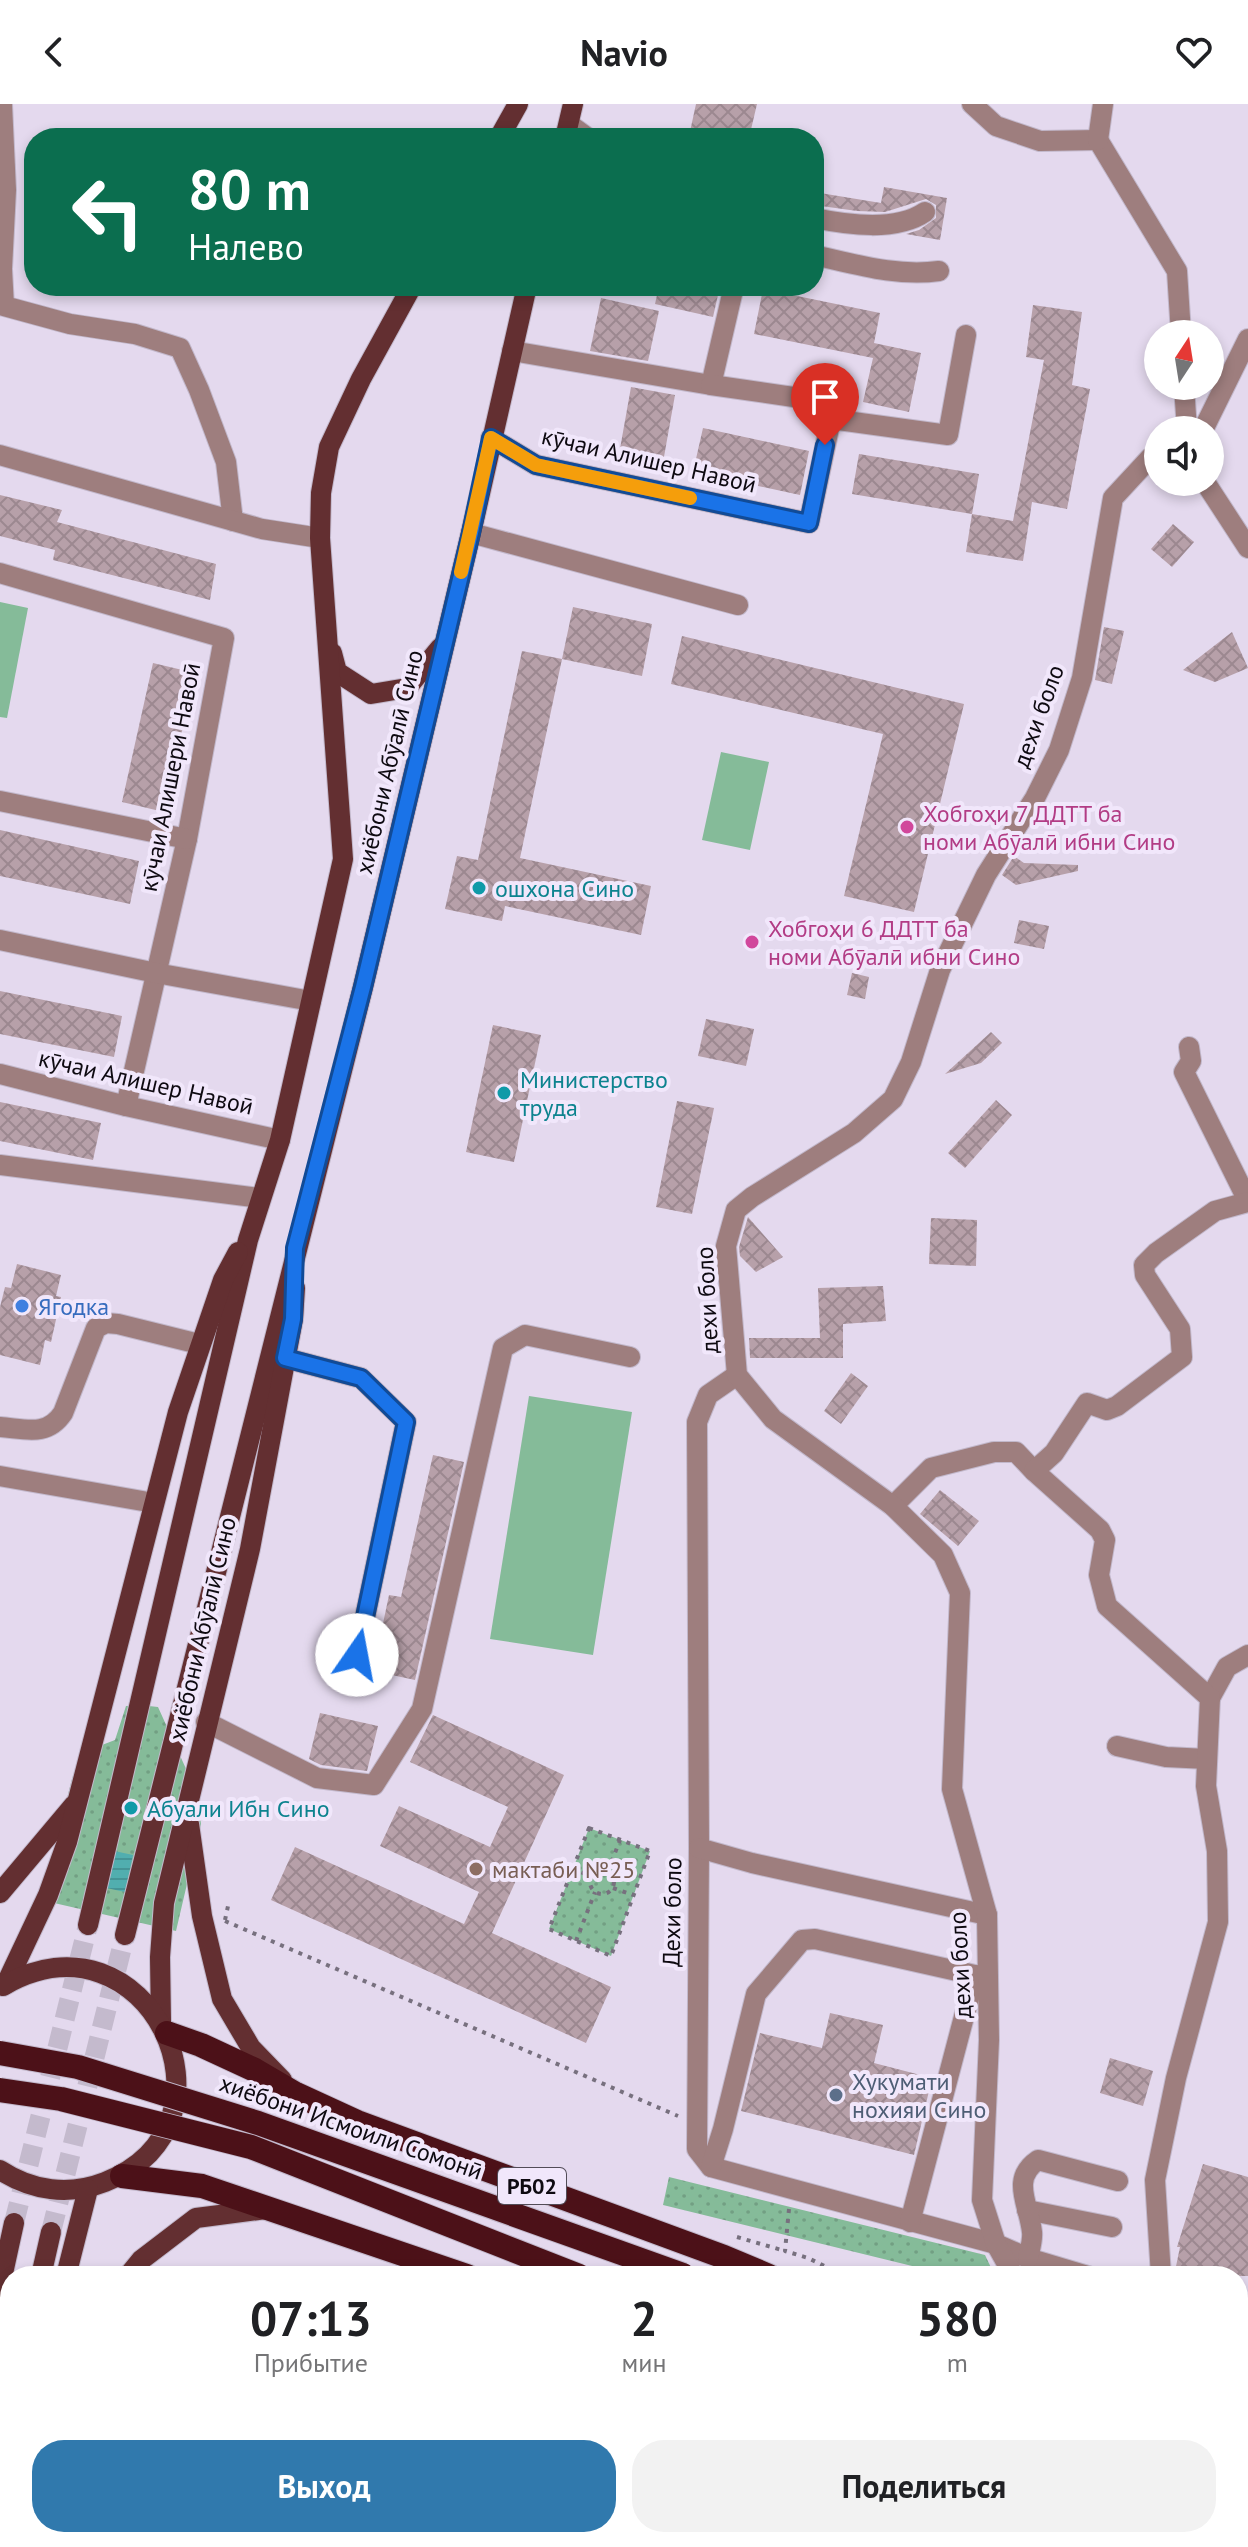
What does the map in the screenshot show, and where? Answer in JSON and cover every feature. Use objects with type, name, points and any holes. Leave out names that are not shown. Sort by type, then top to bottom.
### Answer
[{"type":"highway","name":"РБ02","points":[[164,2028],[357,2122],[745,2266]]},
{"type":"highway","name":"хиёбони Исмоили Сомонӣ","points":[[0,2053],[78,2067],[258,2123],[661,2266]]},
{"type":"highway","points":[[0,2090],[61,2099],[251,2147],[554,2266]]},
{"type":"highway","points":[[122,2176],[202,2186],[438,2266]]},
{"type":"main road","points":[[505,128],[518,104]]},
{"type":"main road","name":"хиёбони Абӯалӣ Сино","points":[[88,1925],[248,1240],[280,1140],[343,859],[320,538],[321,493],[329,447],[361,379],[407,296]]},
{"type":"main road","name":"хиёбони Абӯалӣ Сино","points":[[125,1935],[295,1248],[363,987],[471,533],[512,351],[520,296]]},
{"type":"main road","points":[[327,634],[337,672],[371,694],[407,688],[444,643]]},
{"type":"main road","name":"хиёбони Абӯалӣ Сино","points":[[2,1986],[48,1895],[67,1842],[178,1412],[223,1280],[248,1240]]},
{"type":"main road","name":"хиёбони Абӯалӣ Сино","points":[[164,2028],[160,1957],[164,1903],[250,1549],[293,1319],[295,1248]]},
{"type":"main road","points":[[0,1893],[79,1799]]},
{"type":"main road","points":[[187,1811],[202,1916],[222,1999],[251,2048],[296,2094]]},
{"type":"main road","points":[[0,2170],[29,2185],[58,2191],[88,2189],[122,2176],[148,2155],[166,2128],[176,2097],[176,2065],[164,2028],[143,1999],[119,1982],[91,1971],[62,1967],[33,1972],[2,1986]]},
{"type":"main road","points":[[69,2266],[88,2189]]},
{"type":"main road","points":[[136,2266],[196,2218],[271,2208]]},
{"type":"main road","points":[[5,2266],[14,2223]]},
{"type":"main road","points":[[43,2266],[51,2232]]},
{"type":"street","points":[[2,104],[6,190],[2,269],[4,306],[70,324],[135,334],[180,348],[226,462],[233,521]]},
{"type":"street","points":[[972,104],[996,126],[1040,141],[1098,140]]},
{"type":"street","points":[[1103,104],[1098,140],[1177,271],[1180,320]]},
{"type":"street","points":[[824,219],[892,226],[913,220],[925,212]]},
{"type":"street","points":[[824,257],[879,270],[919,274],[939,271]]},
{"type":"street","points":[[711,385],[732,296]]},
{"type":"street","points":[[512,351],[814,400],[826,408],[831,419],[948,435],[966,335]]},
{"type":"street","points":[[1210,416],[1248,339]]},
{"type":"street","name":"кӯчаи Алишер Навоӣ","points":[[491,438],[536,465],[809,523],[831,419]]},
{"type":"street","points":[[0,455],[262,529],[320,538]]},
{"type":"street","name":"дехи боло","points":[[1008,2266],[996,2244],[982,2200],[989,2040],[981,1976],[987,1915],[952,1789],[960,1593],[943,1555],[893,1506],[773,1419],[737,1375],[726,1246],[736,1210],[854,1133],[893,1099],[911,1062],[940,970],[986,875],[1035,798],[1059,750],[1082,678],[1113,498],[1144,464]]},
{"type":"street","points":[[1215,496],[1245,537]]},
{"type":"street","points":[[471,533],[738,605]]},
{"type":"street","name":"кӯчаи Алишери Навоӣ","points":[[0,573],[224,638],[187,839],[126,1106]]},
{"type":"street","points":[[0,801],[187,839]]},
{"type":"street","points":[[0,940],[311,1001]]},
{"type":"street","points":[[1034,1471],[1054,1453],[1087,1403],[1107,1410],[1117,1406],[1182,1357],[1180,1329],[1145,1275],[1144,1265],[1215,1211],[1248,1202],[1184,1072],[1191,1061],[1189,1047]]},
{"type":"street","name":"кӯчаи Алишер Навоӣ","points":[[0,1074],[280,1140]]},
{"type":"street","points":[[0,1165],[260,1198]]},
{"type":"street","points":[[0,1427],[41,1430],[56,1424],[96,1328],[106,1323],[199,1344]]},
{"type":"street","points":[[206,1722],[317,1778],[374,1785],[422,1709],[503,1348],[525,1335],[630,1357]]},
{"type":"street","points":[[285,1358],[361,1378],[406,1422],[357,1655]]},
{"type":"street","name":"Дехи боло","points":[[711,2167],[697,2149],[696,2124],[699,1848],[697,1422],[708,1395],[737,1375]]},
{"type":"street","points":[[893,1506],[931,1468],[994,1452],[1016,1452],[1100,1530],[1105,1540],[1099,1575],[1107,1606],[1210,1698]]},
{"type":"street","points":[[0,1476],[154,1503]]},
{"type":"street","points":[[1160,2266],[1155,2180],[1176,2078],[1218,1922],[1217,1851],[1206,1786],[1210,1698],[1227,1667],[1248,1655]]},
{"type":"street","points":[[1117,1746],[1166,1757],[1207,1759]]},
{"type":"street","points":[[699,1848],[752,1863],[987,1915]]},
{"type":"street","points":[[910,2222],[981,1976],[815,1939],[802,1940],[756,1994],[711,2167],[791,2190],[910,2222],[996,2244],[1055,2266]]},
{"type":"street","points":[[1028,2258],[1032,2235],[1021,2181],[1027,2168],[1038,2160],[1118,2181]]},
{"type":"street","points":[[1027,2210],[1112,2227]]},
{"type":"path","points":[[589,1828],[650,1851],[611,1956],[549,1929],[572,1869],[589,1828]]},
{"type":"path","points":[[608,1871],[620,1840]]},
{"type":"path","points":[[572,1869],[591,1876]]},
{"type":"path","points":[[596,1871],[608,1871],[614,1877],[613,1888],[603,1894],[595,1892],[591,1886],[591,1876],[596,1871]]},
{"type":"path","points":[[613,1888],[633,1895]]},
{"type":"path","points":[[576,1941],[595,1892]]},
{"type":"path","points":[[224,1934],[228,1906]]},
{"type":"path","points":[[225,1921],[696,2124]]},
{"type":"path","points":[[791,2190],[785,2251],[825,2266]]},
{"type":"shaded area","points":[[0,602],[28,608],[7,718],[0,717]]},
{"type":"shaded area","points":[[721,752],[769,762],[750,850],[702,840]]},
{"type":"shaded area","points":[[529,1396],[632,1412],[593,1655],[490,1639]]},
{"type":"shaded area","points":[[126,1706],[158,1707],[197,1793],[201,1824],[176,1931],[41,1900],[81,1753],[115,1740]]},
{"type":"shaded area","points":[[589,1828],[650,1851],[611,1956],[549,1929]]},
{"type":"shaded area","points":[[105,1849],[133,1855],[125,1892],[97,1886]]},
{"type":"shaded area","points":[[669,2177],[985,2255],[990,2266],[912,2266],[663,2205]]},
{"type":"building","points":[[696,104],[757,104],[751,128],[691,128]]},
{"type":"building","points":[[884,187],[947,198],[940,240],[906,234],[919,230],[936,218],[936,205],[926,199],[885,212],[857,211],[824,206],[824,194],[881,203]]},
{"type":"building","points":[[657,296],[718,296],[713,317],[655,304]]},
{"type":"building","points":[[762,296],[797,296],[880,313],[874,343],[921,353],[909,412],[863,402],[873,358],[754,334]]},
{"type":"building","points":[[601,298],[659,311],[648,361],[590,351]]},
{"type":"building","points":[[1033,305],[1082,312],[1072,385],[1090,389],[1067,509],[1032,502],[1023,561],[966,552],[972,514],[1013,521],[1044,360],[1026,357]]},
{"type":"building","points":[[631,387],[675,395],[662,468],[618,460]]},
{"type":"building","points":[[703,428],[809,451],[800,495],[693,472]]},
{"type":"building","points":[[859,454],[979,474],[972,514],[852,494]]},
{"type":"building","points":[[0,495],[62,510],[57,522],[216,564],[210,600],[53,560],[55,550],[0,536]]},
{"type":"building","points":[[1173,524],[1194,542],[1172,567],[1151,549]]},
{"type":"building","points":[[573,607],[652,624],[642,676],[562,659]]},
{"type":"building","points":[[1104,627],[1124,631],[1112,684],[1095,680]]},
{"type":"building","points":[[1232,632],[1248,668],[1215,682],[1183,670]]},
{"type":"building","points":[[682,636],[964,704],[914,912],[844,896],[883,734],[671,684]]},
{"type":"building","points":[[522,651],[562,659],[520,858],[651,886],[641,935],[505,906],[502,921],[445,909],[457,856],[478,860]]},
{"type":"building","points":[[153,663],[195,673],[164,812],[122,802]]},
{"type":"building","points":[[0,830],[139,861],[130,904],[0,876]]},
{"type":"building","points":[[1014,856],[1024,863],[1078,865],[1078,871],[1016,885],[1002,875]]},
{"type":"building","points":[[1019,920],[1049,926],[1044,949],[1014,943]]},
{"type":"building","points":[[852,973],[869,977],[865,999],[847,995]]},
{"type":"building","points":[[0,991],[122,1016],[114,1057],[0,1034]]},
{"type":"building","points":[[706,1019],[754,1029],[746,1066],[698,1056]]},
{"type":"building","name":"Министерство труда","points":[[493,1025],[541,1035],[514,1162],[466,1152]]},
{"type":"building","points":[[991,1032],[1002,1043],[981,1063],[945,1074]]},
{"type":"building","points":[[996,1100],[1012,1115],[965,1168],[948,1153]]},
{"type":"building","points":[[677,1101],[714,1108],[692,1214],[656,1207]]},
{"type":"building","points":[[0,1102],[101,1123],[93,1160],[0,1141]]},
{"type":"building","points":[[748,1217],[783,1257],[756,1272],[740,1256],[739,1247]]},
{"type":"building","points":[[931,1218],[977,1220],[976,1266],[929,1264]]},
{"type":"building","points":[[17,1264],[61,1275],[56,1296],[61,1297],[51,1342],[45,1340],[40,1365],[0,1355],[0,1307],[5,1287],[11,1288]]},
{"type":"building","points":[[883,1286],[886,1321],[843,1324],[843,1358],[750,1358],[749,1338],[820,1338],[818,1288]]},
{"type":"building","points":[[851,1373],[868,1386],[841,1424],[824,1411]]},
{"type":"building","points":[[433,1455],[464,1462],[415,1680],[373,1671],[389,1595],[401,1597]]},
{"type":"building","points":[[940,1490],[979,1521],[958,1546],[920,1514]]},
{"type":"building","points":[[320,1713],[378,1726],[367,1771],[321,1765],[309,1759]]},
{"type":"building","name":"мактаби №25","points":[[433,1715],[564,1775],[492,1933],[611,1987],[586,2043],[271,1900],[295,1847],[464,1924],[479,1892],[380,1846],[399,1806],[490,1847],[508,1807],[410,1762]]},
{"type":"building","name":"Хукумати нохияи Сино","points":[[830,2013],[883,2025],[874,2063],[932,2078],[914,2155],[741,2111],[760,2033],[822,2048]]},
{"type":"building","points":[[1110,2058],[1153,2071],[1143,2106],[1100,2093]]},
{"type":"building","points":[[1203,2164],[1248,2177],[1248,2266],[1176,2266],[1180,2247],[1177,2247]]},
{"type":"tunnel","points":[[14,2223],[88,1925]]},
{"type":"tunnel","points":[[51,2232],[125,1935]]},
{"type":"slow traffic","points":[[461,572],[491,438],[536,465],[690,498]]},
{"type":"place","name":"Хобгоҳи 7 ДДТТ ба номи Абӯалӣ ибни Сино","points":[[907,827]]},
{"type":"place","name":"ошхона Сино","points":[[479,888]]},
{"type":"place","name":"Хобгоҳи 6 ДДТТ ба номи Абӯалӣ ибни Сино","points":[[752,942]]},
{"type":"place","name":"Министерство труда","points":[[504,1093]]},
{"type":"place","name":"Ягодка","points":[[22,1306]]},
{"type":"place","name":"Абуали Ибн Сино","points":[[131,1808]]},
{"type":"place","name":"мактаби №25","points":[[476,1869]]},
{"type":"place","name":"Хукумати нохияи Сино","points":[[836,2095]]},
{"type":"route","points":[[357,1655],[406,1422],[361,1378],[285,1358],[293,1319],[295,1248],[363,987],[491,438],[536,465],[809,523],[825,445]]}]
